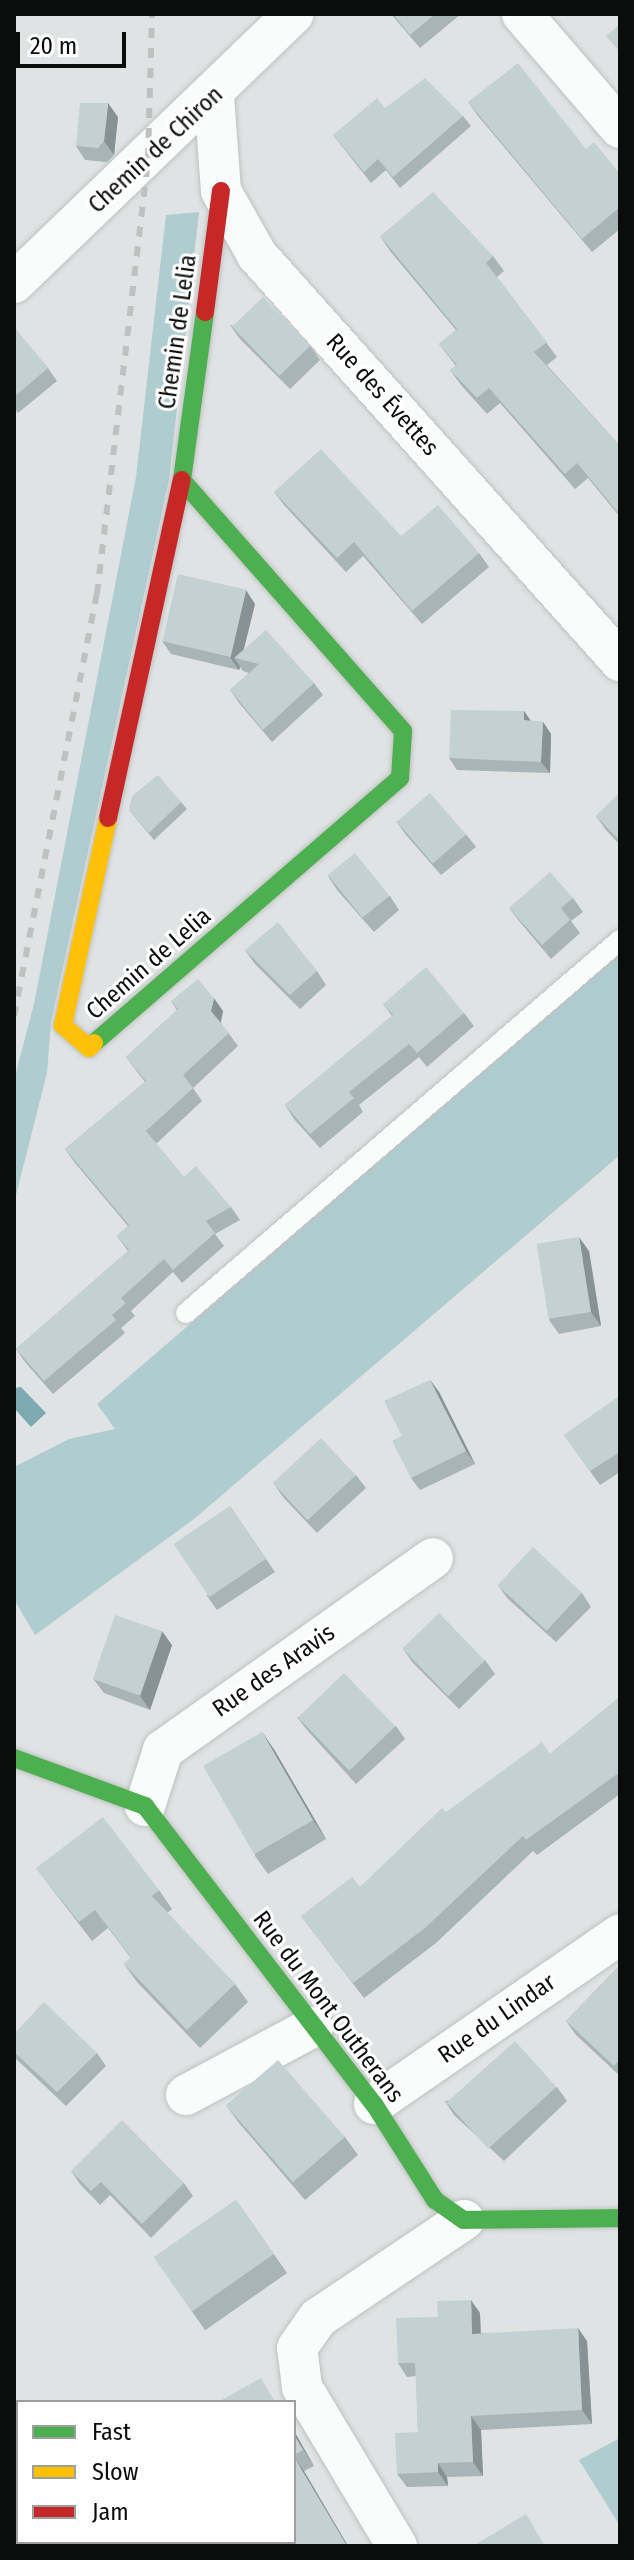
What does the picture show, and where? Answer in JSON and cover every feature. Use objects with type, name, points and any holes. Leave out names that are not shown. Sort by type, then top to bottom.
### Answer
[{"type":"street","name":"Chemin de Chiron","points":[[14,283],[214,96],[294,14]]},
{"type":"street","points":[[522,14],[620,128]]},
{"type":"street","name":"Rue des Évettes","points":[[214,96],[221,191],[257,255],[620,661]]},
{"type":"street","name":"Chemin de Lelia","points":[[182,480],[403,731],[400,778],[89,1048],[63,1025],[182,480],[221,191]]},
{"type":"street","name":"Rue des Aravis","points":[[145,1806],[163,1750],[433,1558]]},
{"type":"street","points":[[14,1758],[145,1806]]},
{"type":"street","name":"Rue du Mont Outherans","points":[[145,1806],[374,2104],[435,2200],[464,2220]]},
{"type":"street","name":"Rue du Lindar","points":[[374,2104],[620,1934]]},
{"type":"street","points":[[186,2095],[313,2027]]},
{"type":"street","points":[[397,2546],[302,2387],[297,2348],[318,2318],[464,2220],[620,2218]]},
{"type":"lane","points":[[186,1313],[620,940]]},
{"type":"shaded area","points":[[199,212],[169,480],[51,1022],[47,1073],[14,1203],[14,1080],[34,1004],[136,477],[166,215]]},
{"type":"shaded area","points":[[620,954],[620,1155],[194,1519],[35,1635],[14,1599],[14,1467],[69,1439],[115,1429],[97,1404]]},
{"type":"shaded area","points":[[21,1387],[46,1413],[31,1427],[14,1408],[14,1388]]},
{"type":"shaded area","points":[[620,2438],[620,2526],[579,2460]]},
{"type":"building","points":[[393,14],[435,14],[410,35]]},
{"type":"building","points":[[620,24],[620,52],[606,36]]},
{"type":"building","points":[[518,63],[586,149],[594,142],[620,174],[620,207],[582,239],[468,102]]},
{"type":"building","points":[[425,78],[463,116],[393,177],[378,159],[364,172],[333,135],[377,98],[385,108]]},
{"type":"building","points":[[80,103],[108,103],[104,141],[98,148],[76,146]]},
{"type":"building","points":[[433,192],[493,256],[486,263],[547,342],[534,352],[620,446],[620,515],[577,463],[565,474],[489,388],[477,398],[450,370],[457,365],[439,344],[457,329],[380,236]]},
{"type":"building","points":[[263,297],[310,346],[279,376],[232,327]]},
{"type":"building","points":[[14,329],[48,368],[14,397]]},
{"type":"building","points":[[321,449],[401,536],[438,505],[479,553],[412,611],[354,542],[337,558],[274,492]]},
{"type":"building","points":[[178,574],[246,590],[231,657],[162,641]]},
{"type":"building","points":[[266,630],[314,683],[263,730],[230,690],[259,664],[234,658]]},
{"type":"building","points":[[451,710],[524,711],[524,720],[543,722],[541,762],[449,758]]},
{"type":"building","points":[[158,775],[181,802],[149,833],[129,810],[132,796]]},
{"type":"building","points":[[430,793],[466,835],[433,863],[397,822]]},
{"type":"building","points":[[620,793],[620,841],[596,816]]},
{"type":"building","points":[[355,853],[390,896],[362,918],[328,875]]},
{"type":"building","points":[[550,872],[573,898],[561,908],[570,920],[542,945],[509,908]]},
{"type":"building","points":[[278,922],[317,971],[290,995],[245,950]]},
{"type":"building","points":[[426,967],[464,1013],[417,1053],[409,1044],[349,1092],[354,1098],[310,1134],[285,1105],[393,1015],[383,1004]]},
{"type":"building","points":[[198,979],[214,998],[211,1011],[229,1033],[183,1075],[193,1088],[146,1131],[184,1177],[196,1166],[231,1207],[206,1221],[215,1233],[173,1270],[164,1259],[121,1298],[126,1303],[112,1315],[116,1320],[44,1381],[16,1349],[129,1250],[117,1236],[129,1225],[65,1149],[146,1081],[126,1057],[178,1009],[171,1001]]},
{"type":"building","points":[[579,1237],[591,1312],[548,1319],[537,1244]]},
{"type":"building","points":[[430,1380],[466,1451],[411,1478],[392,1441],[402,1436],[384,1401]]},
{"type":"building","points":[[620,1396],[620,1452],[590,1471],[564,1435]]},
{"type":"building","points":[[321,1438],[356,1475],[308,1520],[273,1483]]},
{"type":"building","points":[[230,1506],[266,1559],[209,1597],[174,1544]]},
{"type":"building","points":[[533,1547],[582,1593],[547,1631],[498,1585]]},
{"type":"building","points":[[439,1613],[485,1660],[448,1696],[402,1648]]},
{"type":"building","points":[[115,1615],[162,1631],[140,1696],[93,1679]]},
{"type":"building","points":[[344,1673],[395,1726],[349,1771],[298,1717]]},
{"type":"building","points":[[620,1697],[620,1772],[526,1840],[523,1836],[425,1928],[353,1983],[301,1916],[352,1877],[360,1887],[442,1808],[446,1812],[542,1742],[550,1754]]},
{"type":"building","points":[[262,1732],[313,1820],[254,1854],[203,1766]]},
{"type":"building","points":[[103,1817],[159,1890],[152,1896],[235,1984],[187,2030],[124,1964],[131,1957],[95,1910],[79,1922],[36,1868]]},
{"type":"building","points":[[620,1965],[620,2059],[614,2066],[566,2021]]},
{"type":"building","points":[[44,2002],[97,2053],[57,2092],[14,2052],[14,2034]]},
{"type":"building","points":[[515,2041],[556,2087],[488,2149],[447,2103]]},
{"type":"building","points":[[278,2060],[345,2137],[293,2182],[226,2105]]},
{"type":"building","points":[[122,2120],[184,2183],[142,2224],[101,2182],[91,2191],[71,2171]]},
{"type":"building","points":[[236,2200],[274,2254],[192,2311],[154,2257]]},
{"type":"building","points":[[471,2300],[472,2334],[578,2328],[582,2410],[471,2416],[473,2462],[438,2463],[438,2472],[397,2474],[395,2433],[418,2432],[415,2363],[398,2363],[396,2318],[438,2317],[437,2301]]},
{"type":"building","points":[[261,2378],[274,2400],[222,2400]]},
{"type":"building","points":[[296,2438],[303,2450],[296,2454]]},
{"type":"building","points":[[296,2460],[347,2546],[276,2546],[296,2544]]},
{"type":"building","points":[[526,2514],[545,2546],[473,2546]]},
{"type":"building","points":[[80,2544],[81,2546],[44,2546]]},
{"type":"railway","points":[[14,1016],[97,594],[148,158],[152,14]]},
{"type":"traffic: fast","points":[[94,1043],[400,778],[403,731],[182,480],[205,312]]},
{"type":"traffic: fast","points":[[14,1758],[145,1806],[374,2104],[435,2200],[464,2220],[620,2218]]},
{"type":"traffic: slow","points":[[94,1043],[89,1048],[63,1025],[108,818]]},
{"type":"traffic: jam","points":[[205,312],[221,191]]},
{"type":"traffic: jam","points":[[108,818],[182,480]]}]
